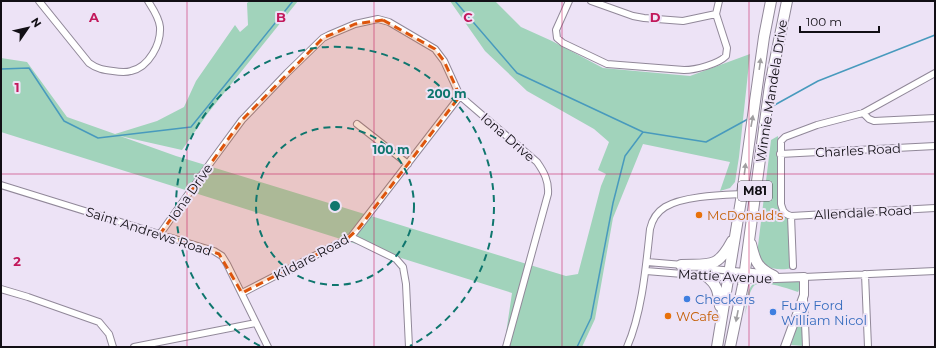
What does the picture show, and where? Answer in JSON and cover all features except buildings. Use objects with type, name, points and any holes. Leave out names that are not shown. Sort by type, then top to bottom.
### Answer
[{"type":"main road","name":"Winnie Mandela Drive","points":[[717,345],[742,194],[748,140],[764,37],[771,1]]},
{"type":"main road","name":"Winnie Mandela Drive","points":[[730,347],[744,275],[770,85],[787,1]]},
{"type":"main road","points":[[681,265],[708,264],[716,262],[724,255],[735,235]]},
{"type":"main road","points":[[749,236],[757,264],[764,271],[774,276]]},
{"type":"main road","points":[[706,276],[712,280],[718,289],[720,309],[717,345]]},
{"type":"street","points":[[39,1],[81,54],[90,63],[97,68],[125,72],[141,67],[150,58],[157,43],[160,28],[156,15],[148,1]]},
{"type":"street","points":[[570,1],[556,30],[557,38],[563,43],[603,63],[611,65],[689,70],[720,61],[726,56],[728,50],[716,14],[719,1]]},
{"type":"street","points":[[591,1],[644,18],[683,21],[716,14]]},
{"type":"street","name":"Iona Drive","points":[[160,234],[242,120],[323,38],[355,24],[378,19],[389,22],[434,49],[444,60],[460,96],[537,162],[545,175],[548,194],[506,347]]},
{"type":"street","points":[[793,266],[791,216],[784,212],[782,204],[780,154],[781,141],[785,137],[817,125],[863,113],[935,73]]},
{"type":"street","name":"Kildare Road","points":[[242,293],[351,237],[460,96]]},
{"type":"street","points":[[863,113],[869,119],[874,121],[935,118]]},
{"type":"street","points":[[357,124],[408,164]]},
{"type":"street","name":"Charles Road","points":[[780,154],[935,146]]},
{"type":"street","name":"Saint Andrews Road","points":[[1,185],[160,234],[218,254],[227,264],[268,347]]},
{"type":"street","points":[[627,347],[633,331],[646,271],[652,223],[657,215],[666,206],[677,202],[711,196],[742,194]]},
{"type":"street","name":"Allendale Road","points":[[791,216],[935,208]]},
{"type":"street","points":[[351,237],[396,259],[403,267],[406,284],[409,347]]},
{"type":"street","name":"Mattie Avenue","points":[[647,262],[681,265],[728,274],[804,277]]},
{"type":"street","name":"Mattie Avenue","points":[[646,271],[706,276],[728,274]]},
{"type":"street","name":"Mattie Avenue","points":[[744,275],[804,277],[935,271]]},
{"type":"street","points":[[865,274],[868,347]]},
{"type":"street","points":[[804,277],[806,347]]},
{"type":"street","points":[[1,289],[100,322],[109,334],[113,347]]},
{"type":"street","points":[[785,347],[804,295]]},
{"type":"street","points":[[134,347],[256,323]]},
{"type":"highlighted area","points":[[383,20],[435,49],[444,61],[460,96],[359,228],[347,239],[242,293],[219,254],[160,234],[242,120],[323,38],[355,24]]},
{"type":"green space","points":[[250,1],[298,1],[208,113],[182,150],[120,136],[176,156],[566,276],[578,274],[601,186],[606,174],[598,170],[609,142],[594,129],[527,91],[485,51],[450,1],[495,1],[521,27],[552,41],[603,68],[690,76],[750,54],[735,182],[730,188],[720,191],[730,162],[643,144],[613,218],[595,319],[582,347],[504,347],[512,293],[1,132],[1,58],[27,62],[67,117],[115,134],[157,121],[184,107],[196,81],[235,25],[240,32],[248,25],[247,3]]},
{"type":"green space","points":[[778,136],[779,200],[791,220],[792,268],[782,269],[775,269],[765,265],[757,254],[771,140]]},
{"type":"green space","points":[[799,281],[800,288],[798,292],[768,284],[756,285],[750,293],[745,315],[748,292],[752,285],[756,282]]},
{"type":"green space","points":[[803,306],[804,346],[791,345]]},
{"type":"waterway","points":[[1,69],[29,68],[64,121],[98,138],[191,127],[293,1]]},
{"type":"waterway","points":[[455,1],[517,73],[643,132],[706,142],[748,119]]},
{"type":"waterway","points":[[771,107],[818,81],[935,35]]},
{"type":"waterway","points":[[577,347],[591,318],[613,203],[625,156],[643,132]]},
{"type":"place","name":"McDonald's","points":[[699,215]]},
{"type":"place","name":"Checkers","points":[[687,299]]},
{"type":"place","name":"Fury Ford William Nicol","points":[[773,312]]},
{"type":"place","name":"WCafe","points":[[668,316]]}]
